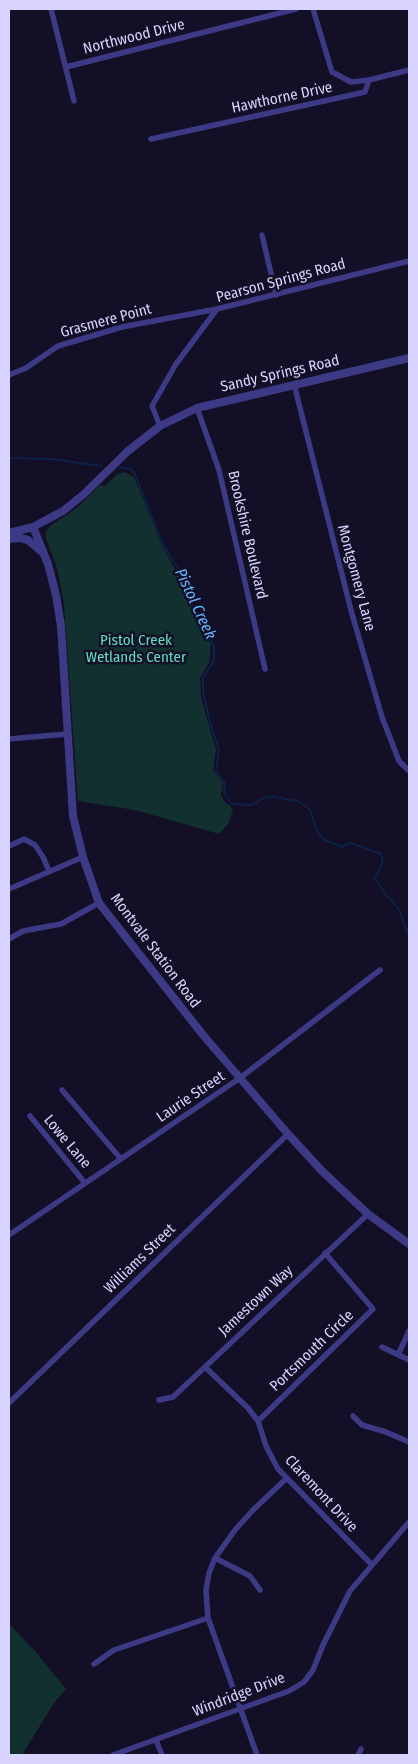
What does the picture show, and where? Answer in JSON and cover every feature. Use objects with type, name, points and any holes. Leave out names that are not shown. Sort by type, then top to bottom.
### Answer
[{"type":"street","name":"Northwood Drive","points":[[51,9],[66,67],[296,9]]},
{"type":"street","points":[[313,9],[332,72],[351,82],[369,80]]},
{"type":"street","points":[[66,67],[74,101]]},
{"type":"street","name":"Hawthorne Drive","points":[[151,139],[365,92],[369,80],[409,70]]},
{"type":"street","points":[[262,235],[276,295]]},
{"type":"street","name":"Pearson Springs Road","points":[[160,426],[152,406],[176,364],[217,309],[409,261]]},
{"type":"street","name":"Grasmere Point","points":[[9,375],[26,368],[58,346],[122,327],[217,309]]},
{"type":"street","name":"Sandy Springs Road","points":[[160,426],[196,408],[409,358]]},
{"type":"street","name":"Montgomery Lane","points":[[294,384],[352,614],[382,717],[399,761],[409,771]]},
{"type":"street","name":"Brookshire Boulevard","points":[[196,408],[219,470],[265,669]]},
{"type":"street","points":[[9,533],[33,527],[48,520],[70,505],[121,457],[160,426]]},
{"type":"street","name":"Montvale Station Road","points":[[33,527],[48,564],[56,595],[61,626],[74,816],[83,857],[99,902],[202,1035],[288,1134],[322,1171],[368,1214],[409,1244]]},
{"type":"street","points":[[9,540],[20,538],[28,540],[44,553]]},
{"type":"street","points":[[9,739],[67,734]]},
{"type":"street","points":[[9,846],[24,839],[35,845],[49,871]]},
{"type":"street","points":[[9,889],[83,857]]},
{"type":"street","points":[[9,940],[23,932],[61,924],[99,902]]},
{"type":"street","name":"Laurie Street","points":[[9,1235],[240,1078],[380,970]]},
{"type":"street","points":[[62,1090],[121,1158]]},
{"type":"street","name":"Lowe Lane","points":[[30,1116],[85,1183]]},
{"type":"street","name":"Williams Street","points":[[9,1403],[288,1134]]},
{"type":"street","name":"Jamestown Way","points":[[159,1400],[173,1397],[368,1214]]},
{"type":"street","name":"Portsmouth Circle","points":[[258,1421],[373,1309],[325,1253]]},
{"type":"street","points":[[398,1355],[409,1331]]},
{"type":"street","points":[[382,1347],[409,1360]]},
{"type":"street","name":"Claremont Drive","points":[[205,1367],[248,1408],[258,1421],[266,1446],[278,1469],[372,1564]]},
{"type":"street","points":[[353,1416],[362,1425],[386,1432],[409,1442]]},
{"type":"street","points":[[257,1755],[208,1618],[206,1590],[209,1573],[215,1558],[235,1530],[287,1478]]},
{"type":"street","name":"Windridge Drive","points":[[113,1755],[290,1691],[304,1682],[313,1670],[323,1644],[350,1591],[409,1522]]},
{"type":"street","points":[[215,1558],[250,1576],[260,1590]]},
{"type":"street","points":[[94,1664],[114,1650],[208,1618]]},
{"type":"street","points":[[156,1740],[162,1755]]},
{"type":"street","points":[[358,1755],[361,1749]]},
{"type":"green space","name":"Pistol Creek Wetlands Center","points":[[124,472],[134,477],[161,543],[186,586],[185,594],[211,644],[209,663],[200,678],[201,697],[216,750],[213,770],[223,783],[221,794],[224,801],[233,809],[229,823],[219,834],[135,810],[78,801],[64,604],[57,568],[46,538],[46,532],[50,526],[77,508],[100,485],[105,486],[117,474]]},
{"type":"green space","points":[[9,1624],[35,1651],[66,1689],[54,1703],[22,1755],[9,1755]]},
{"type":"waterway","name":"Pistol Creek","points":[[9,458],[51,459],[101,466]]},
{"type":"waterway","name":"Pistol Creek","points":[[120,467],[134,472],[161,540],[190,586],[187,593],[196,614],[214,646],[214,660],[203,678],[203,693],[219,750],[216,772],[225,783],[224,793],[231,804],[252,805],[268,796],[298,801],[310,810],[317,831],[325,840],[342,847],[351,843],[381,854],[383,861],[375,878],[386,895],[398,908],[409,936]]}]
